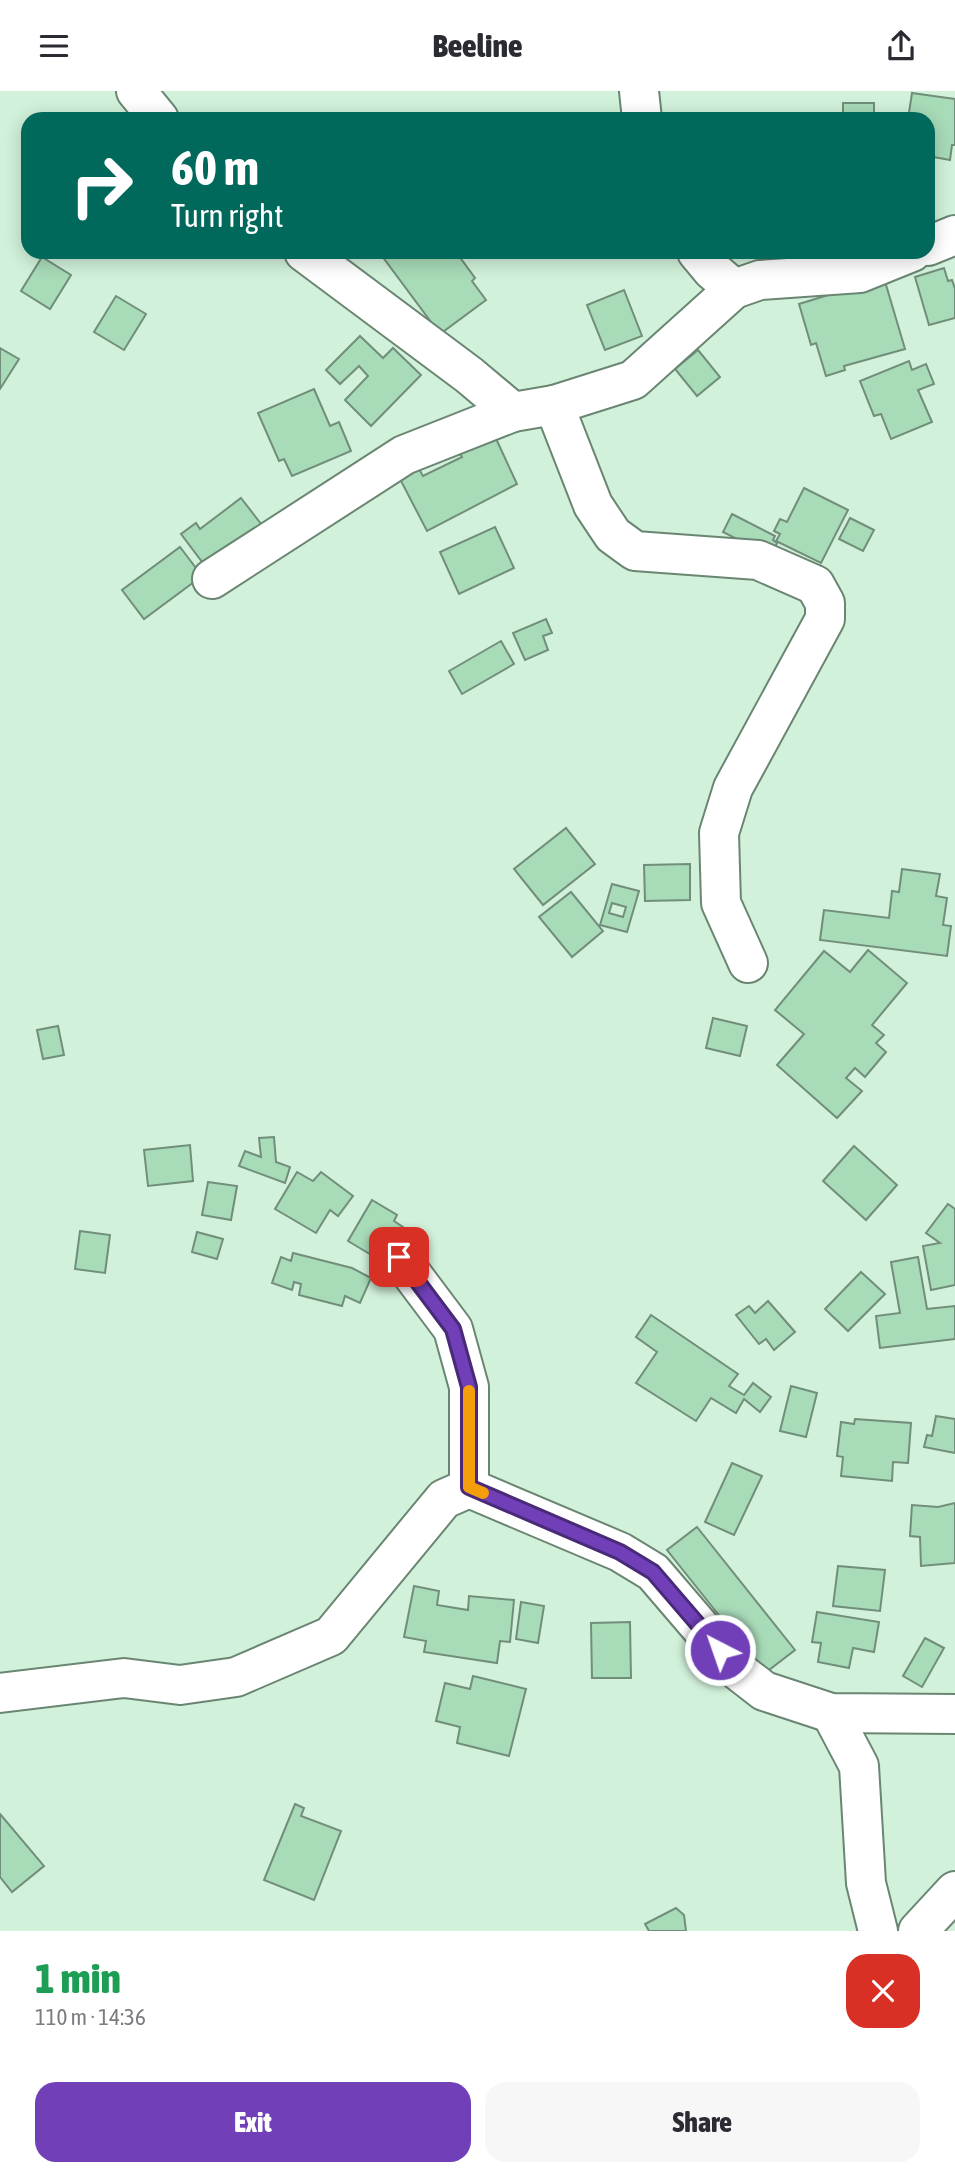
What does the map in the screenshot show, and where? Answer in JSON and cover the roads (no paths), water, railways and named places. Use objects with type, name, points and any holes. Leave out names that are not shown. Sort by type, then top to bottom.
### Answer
[{"type":"street","points":[[136,91],[153,112]]},
{"type":"street","points":[[639,91],[641,112]]},
{"type":"street","points":[[935,243],[955,235]]},
{"type":"street","points":[[313,259],[469,375],[513,412]]},
{"type":"street","points":[[703,259],[734,289]]},
{"type":"street","points":[[212,579],[404,454],[513,412],[554,405],[633,380],[734,289],[760,281],[860,273],[895,259]]},
{"type":"street","points":[[554,405],[593,505],[613,535],[635,551],[758,560],[815,585],[825,603],[825,619],[733,788],[719,833],[721,903],[748,963]]},
{"type":"street","points":[[399,1257],[453,1329],[469,1387],[469,1487]]},
{"type":"street","points":[[0,1693],[124,1678],[180,1685],[236,1677],[331,1636],[444,1499],[469,1487],[631,1558],[653,1572],[737,1670],[764,1691],[831,1713],[955,1714]]},
{"type":"street","points":[[831,1713],[859,1766],[866,1883],[878,1931]]},
{"type":"street","points":[[918,1931],[955,1891]]}]
